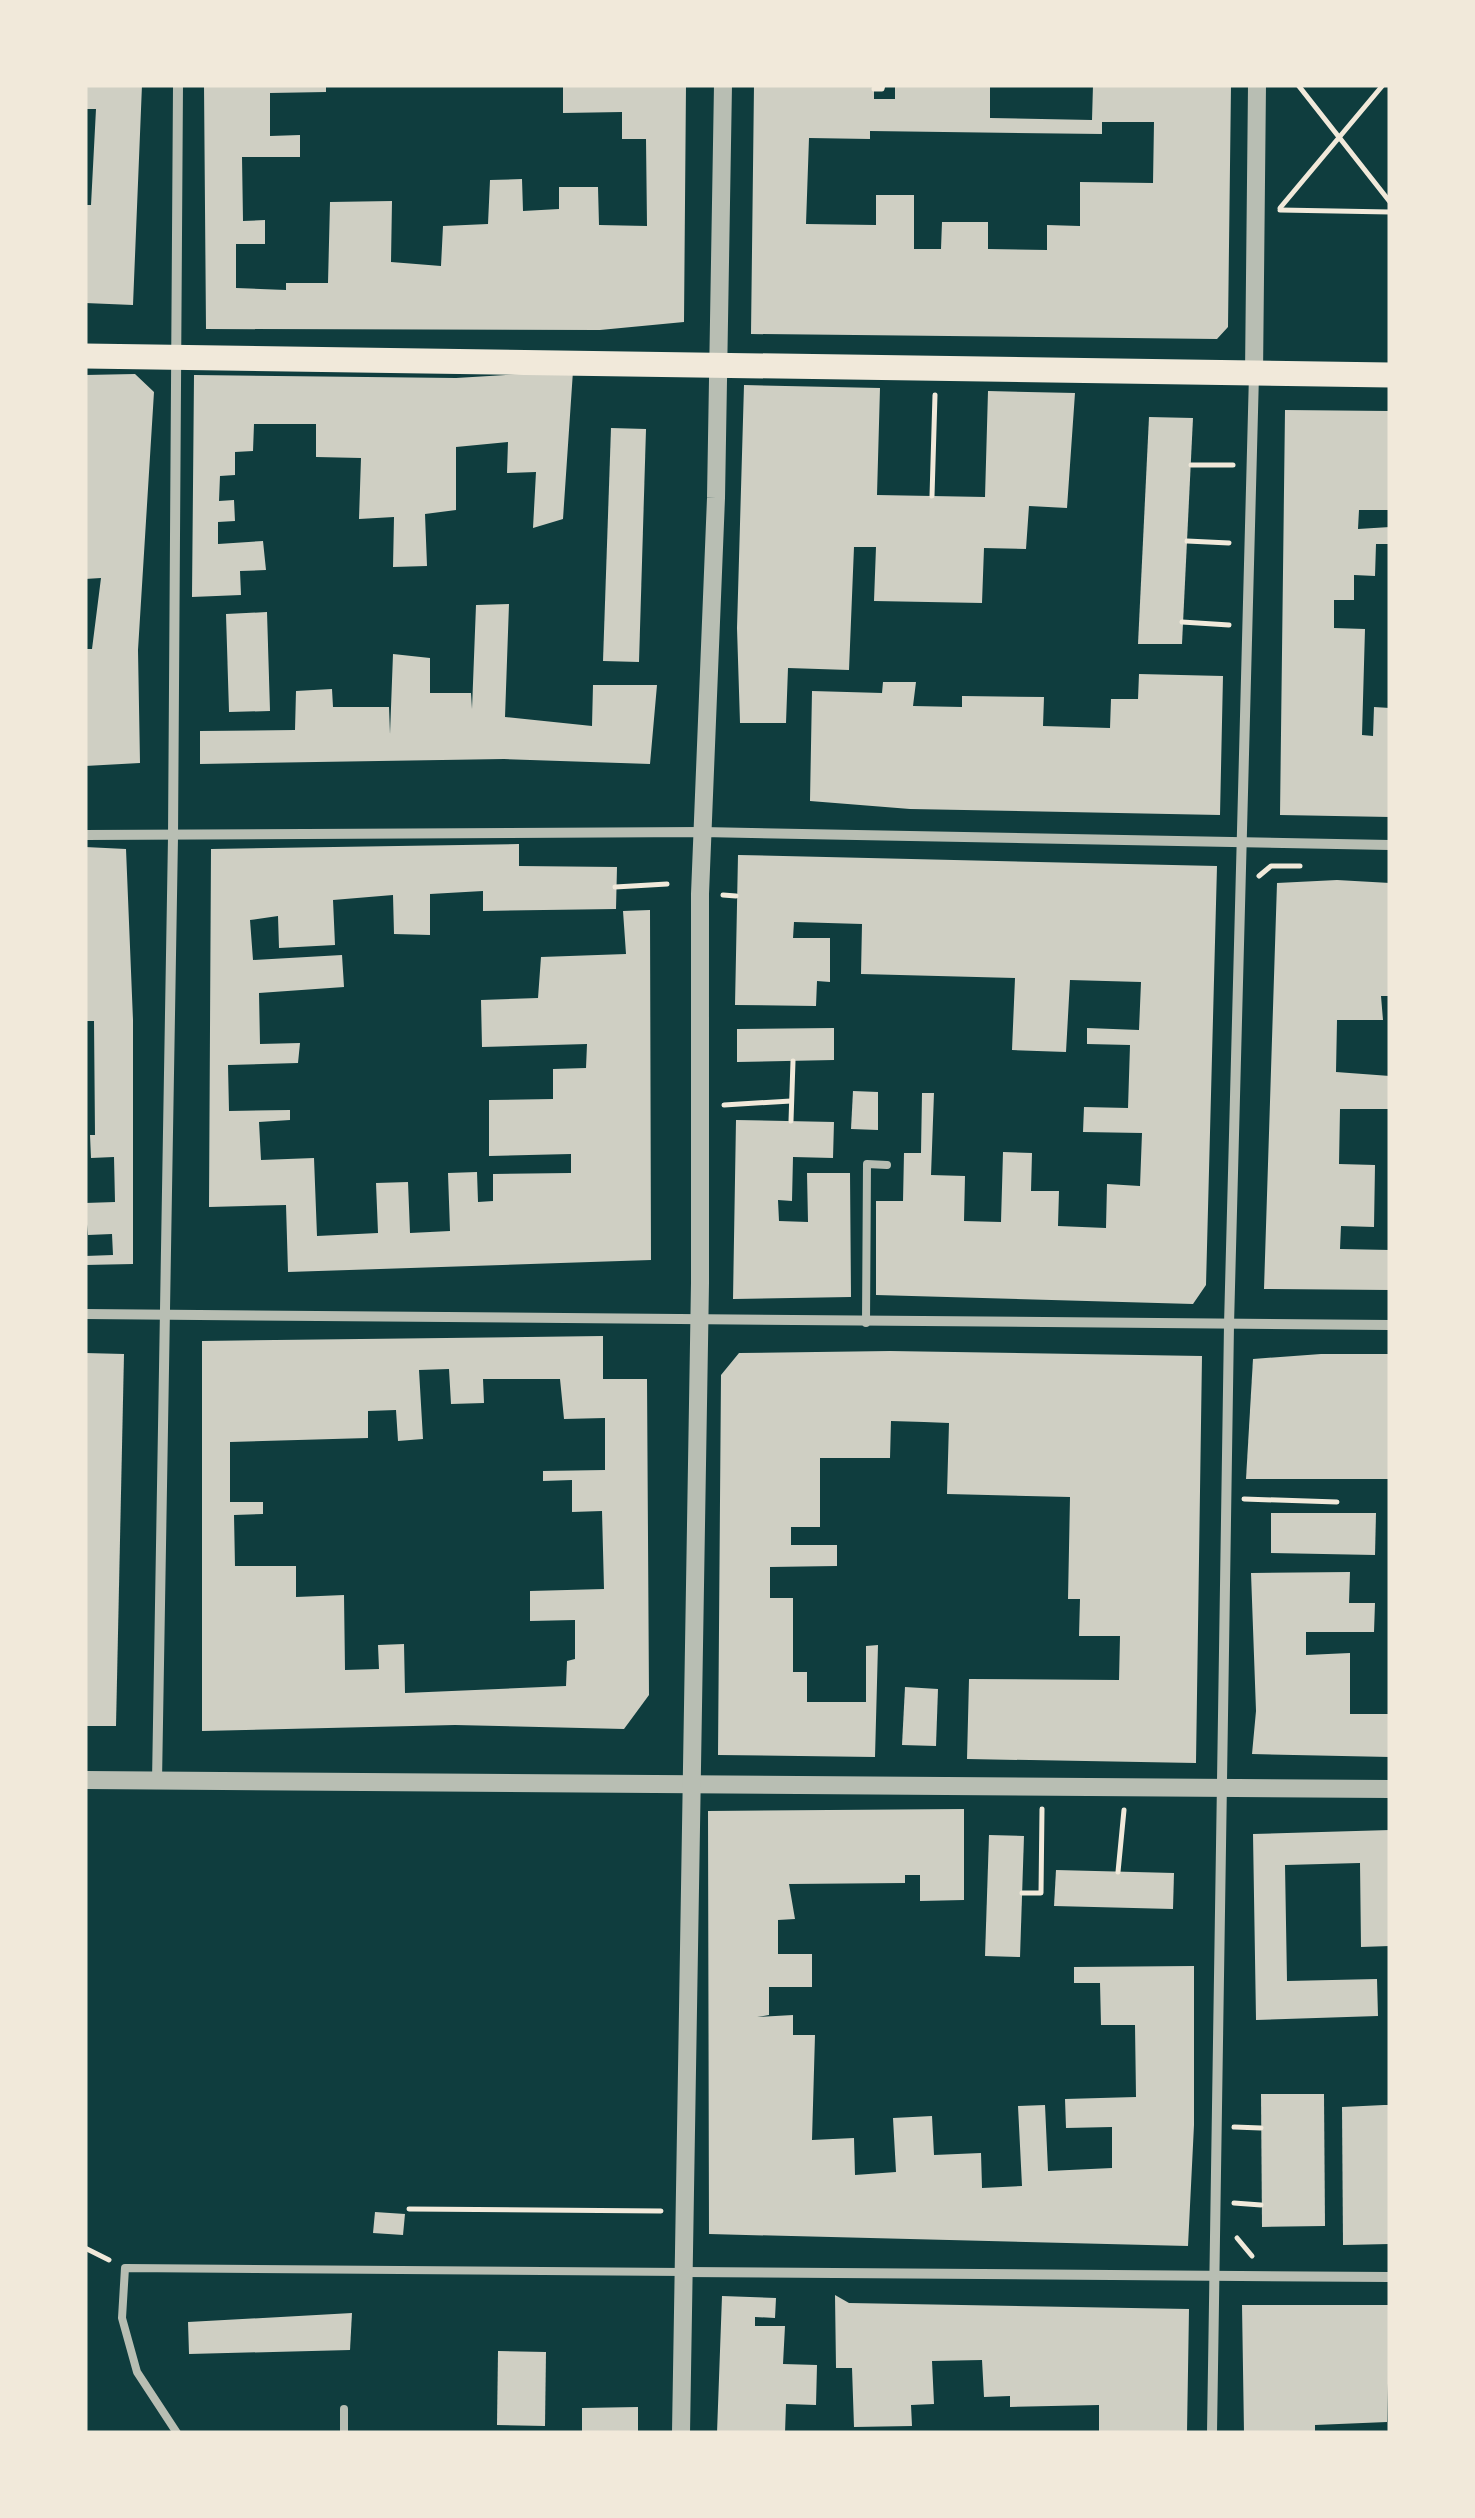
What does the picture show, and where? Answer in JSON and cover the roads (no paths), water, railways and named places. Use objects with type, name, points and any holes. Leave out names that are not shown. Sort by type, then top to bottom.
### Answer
[{"type":"main road","points":[[85,356],[1390,375]]},
{"type":"street","points":[[157,1782],[173,837],[178,85]]},
{"type":"street","points":[[681,2433],[688,1782],[699,1322],[702,832],[720,364],[723,85]]},
{"type":"street","points":[[1212,2433],[1229,1325],[1254,374],[1257,85]]},
{"type":"street","points":[[85,835],[702,832],[1390,845]]},
{"type":"street","points":[[85,1314],[1390,1325]]},
{"type":"street","points":[[85,1780],[1390,1790]]},
{"type":"street","points":[[684,2272],[1390,2277]]},
{"type":"lane","points":[[866,1323],[867,1164],[887,1165]]},
{"type":"lane","points":[[177,2433],[137,2372],[122,2318],[125,2268],[684,2272]]},
{"type":"lane","points":[[344,2409],[344,2433]]}]
